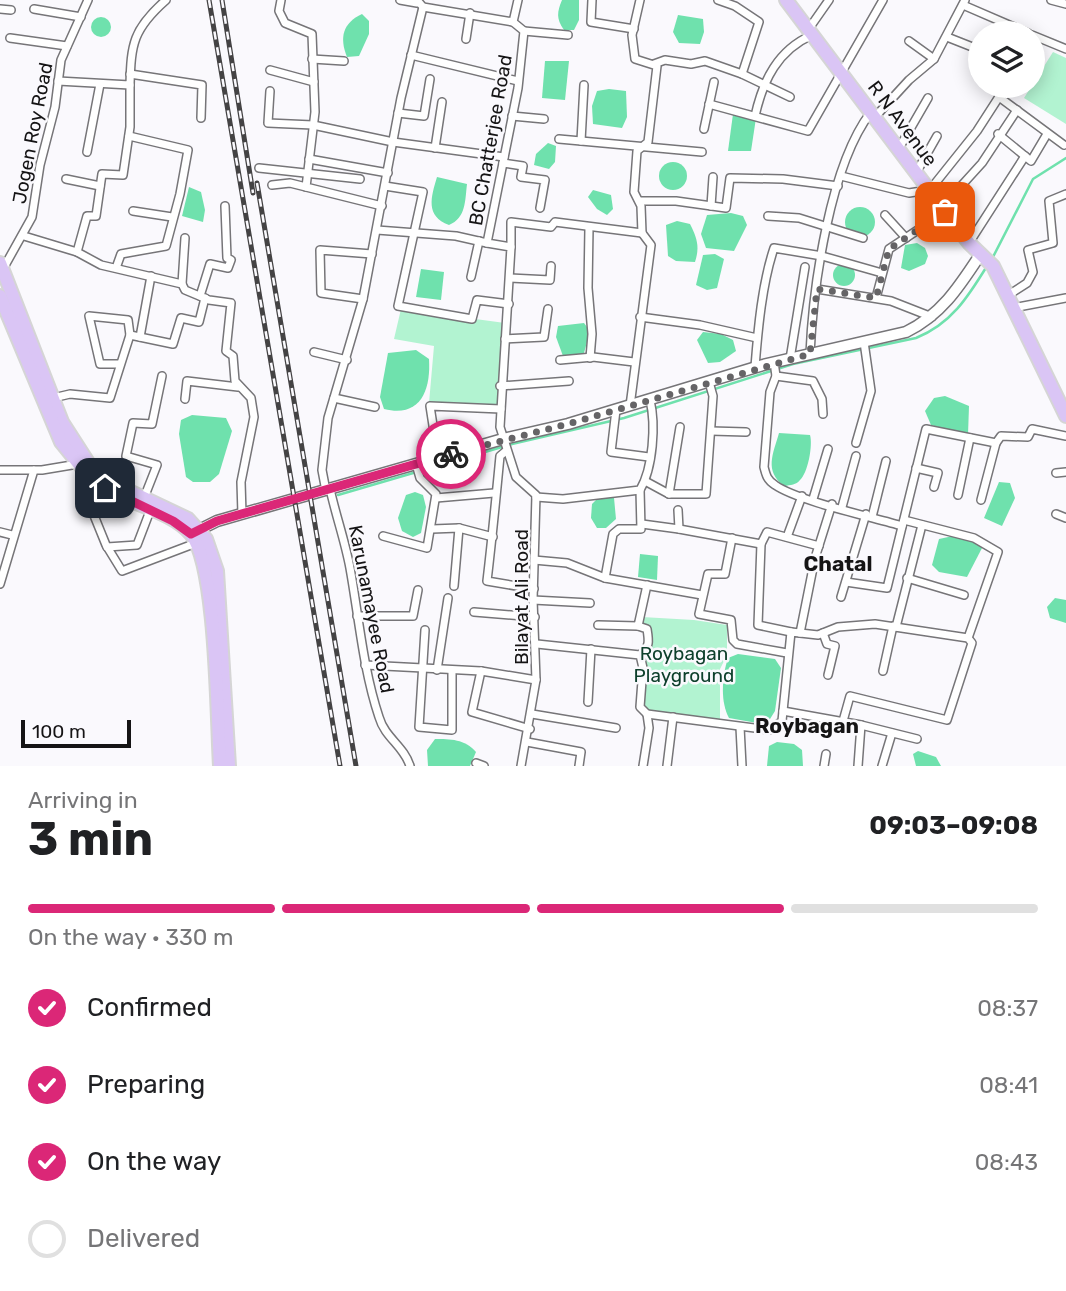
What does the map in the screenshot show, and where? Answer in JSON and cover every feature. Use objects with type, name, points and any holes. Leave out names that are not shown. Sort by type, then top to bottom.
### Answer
[{"type":"main road","name":"R N Avenue","points":[[792,3],[810,32],[898,150],[969,243],[986,260],[1010,302],[1066,416]]},
{"type":"main road","points":[[1,266],[66,431],[89,464],[110,482],[177,512],[196,535],[217,571],[229,766]]},
{"type":"main road","points":[[0,296],[57,434],[78,464],[111,492],[173,521],[196,535],[208,578],[220,766]]},
{"type":"street","name":"Jogen Roy Road","points":[[1,266],[24,236],[34,208],[61,60],[88,0]]},
{"type":"street","points":[[77,252],[88,216],[96,216],[103,173],[123,175],[132,102],[131,46],[139,27],[166,0]]},
{"type":"street","points":[[281,0],[279,11],[285,23],[312,34],[313,125],[306,187]]},
{"type":"street","points":[[400,0],[513,22],[518,0]]},
{"type":"street","points":[[592,0],[591,22],[634,29]]},
{"type":"street","points":[[640,0],[634,29],[635,59],[654,64],[665,60],[691,64],[705,61],[743,74],[790,97]]},
{"type":"street","points":[[719,0],[736,3],[759,22],[743,74]]},
{"type":"street","points":[[755,116],[764,85],[793,44],[810,32],[829,0]]},
{"type":"street","points":[[709,104],[808,131],[829,90],[842,75],[883,0]]},
{"type":"street","points":[[1051,0],[1066,4]]},
{"type":"street","name":"Karunamayee Road","points":[[410,766],[405,751],[394,744],[380,722],[365,665],[344,540],[328,490],[323,458],[328,418],[363,299],[419,3]]},
{"type":"street","points":[[810,354],[817,289],[828,226],[857,130],[934,59],[964,3],[999,21]]},
{"type":"street","points":[[0,9],[10,10]]},
{"type":"street","points":[[34,9],[81,17]]},
{"type":"street","points":[[466,39],[470,13]]},
{"type":"street","name":"BC Chatterjee Road","points":[[511,247],[483,242],[503,160],[518,81],[524,31],[513,22]]},
{"type":"street","points":[[524,31],[568,35]]},
{"type":"street","points":[[947,37],[968,45]]},
{"type":"street","points":[[10,38],[67,46]]},
{"type":"street","points":[[909,41],[934,59]]},
{"type":"street","points":[[1045,42],[1066,49]]},
{"type":"street","points":[[411,55],[518,81]]},
{"type":"street","points":[[312,59],[344,61]]},
{"type":"street","points":[[630,406],[651,245],[642,233],[640,201],[633,179],[636,151],[648,142],[656,74],[654,64]]},
{"type":"street","points":[[270,70],[314,82]]},
{"type":"street","points":[[130,74],[202,85],[201,118]]},
{"type":"street","points":[[398,113],[424,116],[430,79]]},
{"type":"street","points":[[58,81],[130,85]]},
{"type":"street","points":[[704,129],[714,82]]},
{"type":"street","points":[[86,152],[100,84]]},
{"type":"street","points":[[580,141],[584,85]]},
{"type":"street","points":[[270,92],[268,123],[313,125],[523,166],[521,177],[545,180],[540,208]]},
{"type":"street","points":[[898,150],[928,98]]},
{"type":"street","points":[[841,176],[909,192],[929,190],[977,131],[998,98]]},
{"type":"street","points":[[1000,98],[1064,145]]},
{"type":"street","points":[[435,148],[442,102]]},
{"type":"street","points":[[947,214],[998,134],[1017,110]]},
{"type":"street","points":[[512,116],[544,119]]},
{"type":"street","points":[[998,134],[1031,161],[1047,134]]},
{"type":"street","points":[[116,268],[121,254],[166,246],[188,150],[129,136]]},
{"type":"street","points":[[916,173],[937,136]]},
{"type":"street","points":[[559,139],[702,152]]},
{"type":"street","points":[[969,243],[1025,156]]},
{"type":"street","points":[[309,159],[388,173]]},
{"type":"street","points":[[259,168],[307,171],[360,179]]},
{"type":"street","points":[[711,206],[713,177]]},
{"type":"street","points":[[640,201],[726,208],[730,178],[783,179],[838,186]]},
{"type":"street","points":[[66,179],[100,186]]},
{"type":"street","points":[[272,185],[306,187],[382,206]]},
{"type":"street","points":[[386,186],[423,192],[398,306],[472,319],[477,300],[509,304]]},
{"type":"street","points":[[1010,302],[1033,272],[1028,250],[1053,243],[1049,201],[1066,194]]},
{"type":"street","points":[[876,298],[889,249],[968,201]]},
{"type":"street","points":[[130,335],[173,344],[181,318],[199,322],[209,264],[228,268],[231,260],[227,258],[225,206]]},
{"type":"street","points":[[133,211],[172,217]]},
{"type":"street","points":[[885,215],[906,238]]},
{"type":"street","points":[[768,216],[799,218],[863,238]]},
{"type":"street","points":[[640,490],[563,499],[536,497],[516,477],[506,451],[500,386],[509,304],[512,222],[551,227],[555,222],[642,233]]},
{"type":"street","points":[[589,228],[590,358]]},
{"type":"street","points":[[377,229],[483,242],[471,277]]},
{"type":"street","points":[[24,236],[77,252],[101,265],[182,285]]},
{"type":"street","points":[[184,238],[182,285],[185,290],[202,297],[231,303],[226,351],[233,356],[238,387]]},
{"type":"street","points":[[755,368],[757,338],[767,286],[765,275],[774,248],[822,256],[882,273]]},
{"type":"street","points":[[363,299],[321,293],[320,250],[372,254]]},
{"type":"street","points":[[111,492],[92,503],[91,508],[107,547],[123,572],[242,514],[503,439],[630,406],[774,362],[906,332],[932,317],[986,260]]},
{"type":"street","points":[[510,278],[550,280],[551,266]]},
{"type":"street","points":[[790,359],[805,267]]},
{"type":"street","points":[[140,337],[151,276]]},
{"type":"street","points":[[817,289],[876,298],[932,317]]},
{"type":"street","points":[[1010,302],[1066,298]]},
{"type":"street","points":[[505,339],[544,337],[548,309]]},
{"type":"street","points":[[53,398],[70,394],[110,398],[130,335],[128,320],[89,316],[100,364],[120,364]]},
{"type":"street","points":[[640,317],[700,325],[757,338]]},
{"type":"street","points":[[856,443],[871,391],[864,342]]},
{"type":"street","points":[[314,352],[347,360]]},
{"type":"street","points":[[561,360],[590,358],[634,362]]},
{"type":"street","points":[[774,362],[776,376],[770,392],[764,467],[766,478],[776,486],[832,505],[974,538],[998,552],[968,638]]},
{"type":"street","points":[[144,498],[157,465],[126,456],[133,423],[152,424],[162,376]]},
{"type":"street","points":[[776,376],[813,381],[822,399],[823,414]]},
{"type":"street","points":[[184,399],[187,381],[238,387],[251,398],[254,417],[241,482],[242,514]]},
{"type":"street","points":[[500,386],[569,381]]},
{"type":"street","points":[[645,481],[669,494],[706,494],[713,396],[709,382]]},
{"type":"street","points":[[334,398],[375,407]]},
{"type":"street","points":[[605,578],[613,534],[619,529],[640,530],[642,524],[640,490],[645,481],[649,457],[653,413],[650,400]]},
{"type":"street","points":[[438,458],[430,406],[501,410]]},
{"type":"street","points":[[616,410],[611,452],[649,457]]},
{"type":"street","points":[[669,494],[680,427]]},
{"type":"street","points":[[846,582],[887,588],[926,429],[996,443]]},
{"type":"street","points":[[981,500],[996,443],[1001,436],[1028,437],[1032,429],[1066,436]]},
{"type":"street","points":[[711,431],[746,432]]},
{"type":"street","points":[[958,495],[970,438]]},
{"type":"street","points":[[813,499],[828,449]]},
{"type":"street","points":[[506,451],[500,456],[494,493],[493,537],[487,581],[534,589]]},
{"type":"street","points":[[842,507],[856,456]]},
{"type":"street","points":[[841,597],[886,461]]},
{"type":"street","points":[[0,470],[34,470],[78,464]]},
{"type":"street","points":[[383,536],[402,544],[427,548],[436,494],[420,478],[416,464]]},
{"type":"street","points":[[916,468],[938,473],[934,487]]},
{"type":"street","points":[[0,584],[7,565],[12,535],[24,511],[34,470]]},
{"type":"street","points":[[1056,472],[1066,472]]},
{"type":"street","points":[[436,498],[454,499],[494,493]]},
{"type":"street","points":[[787,537],[802,495]]},
{"type":"street","name":"Bilayat Ali Road","points":[[521,766],[530,729],[536,680],[537,644],[533,600],[536,497]]},
{"type":"street","points":[[800,633],[819,546],[832,505]]},
{"type":"street","points":[[678,510],[679,529]]},
{"type":"street","points":[[107,547],[137,545],[150,511]]},
{"type":"street","points":[[1056,514],[1066,518]]},
{"type":"street","points":[[642,524],[761,544]]},
{"type":"street","points":[[883,671],[922,525]]},
{"type":"street","points":[[432,530],[458,528],[493,537]]},
{"type":"street","points":[[454,586],[458,528]]},
{"type":"street","points":[[819,546],[767,532],[761,544],[758,625],[800,633],[823,633],[838,627],[895,626],[968,638],[972,642],[947,720],[850,696],[843,720]]},
{"type":"street","points":[[0,533],[12,535]]},
{"type":"street","points":[[732,538],[725,574],[708,574],[699,614],[731,620],[734,642],[787,653]]},
{"type":"street","points":[[534,560],[568,563],[605,578],[702,595]]},
{"type":"street","points":[[907,578],[964,594]]},
{"type":"street","points":[[638,626],[647,585]]},
{"type":"street","points":[[358,616],[412,616],[418,590]]},
{"type":"street","points":[[437,670],[448,598]]},
{"type":"street","points":[[533,600],[590,603]]},
{"type":"street","points":[[474,612],[535,617]]},
{"type":"street","points":[[537,644],[640,655],[647,649],[647,629],[638,626],[598,625]]},
{"type":"street","points":[[425,630],[419,727],[452,730],[452,671]]},
{"type":"street","points":[[647,714],[771,730],[782,721],[791,632]]},
{"type":"street","points":[[823,633],[827,644],[835,646],[828,675]]},
{"type":"street","points":[[588,702],[591,649]]},
{"type":"street","points":[[640,655],[643,668],[640,707],[647,714],[649,728],[643,766]]},
{"type":"street","points":[[365,665],[481,671],[536,680]]},
{"type":"street","points":[[481,671],[472,712],[530,729]]},
{"type":"street","points":[[783,711],[843,720],[917,739]]},
{"type":"street","points":[[532,714],[616,728]]},
{"type":"street","points":[[667,766],[673,717]]},
{"type":"street","points":[[858,766],[861,725]]},
{"type":"street","points":[[740,727],[742,766]]},
{"type":"street","points":[[882,766],[892,733]]},
{"type":"street","points":[[527,742],[581,752],[579,766]]},
{"type":"street","points":[[824,766],[825,754]]},
{"type":"green space","points":[[1053,52],[1066,58],[1066,124],[1024,98],[1045,98],[1045,65]]},
{"type":"green space","points":[[401,309],[505,323],[499,407],[429,403],[434,346],[394,339]]},
{"type":"green space","name":"Roybagan Playground","points":[[642,617],[727,625],[727,655],[720,669],[720,721],[648,711],[644,704],[643,654],[652,639],[642,624]]},
{"type":"shaded area","points":[[562,0],[579,0],[579,20],[574,30],[564,30],[560,22],[558,12]]},
{"type":"shaded area","points":[[362,14],[369,21],[369,34],[359,56],[347,57],[343,43],[344,31]]},
{"type":"shaded area","points":[[678,15],[703,19],[704,32],[700,44],[679,43],[673,32]]},
{"type":"shaded area","points":[[101,17],[108,20],[111,27],[108,34],[101,37],[94,34],[91,27],[94,20]]},
{"type":"shaded area","points":[[545,61],[569,61],[565,100],[542,98]]},
{"type":"shaded area","points":[[597,91],[626,91],[627,117],[622,128],[593,124],[592,106]]},
{"type":"shaded area","points":[[733,114],[756,118],[751,151],[728,151]]},
{"type":"shaded area","points":[[548,143],[556,146],[555,162],[549,169],[534,165],[536,154]]},
{"type":"shaded area","points":[[673,162],[683,166],[687,176],[683,186],[673,190],[663,186],[659,176],[663,166]]},
{"type":"shaded area","points":[[437,177],[467,184],[462,213],[449,225],[436,217],[433,211],[432,199]]},
{"type":"shaded area","points":[[189,187],[201,192],[205,210],[203,222],[182,216]]},
{"type":"shaded area","points":[[593,190],[611,195],[613,209],[607,215],[597,209],[588,197]]},
{"type":"shaded area","points":[[860,207],[866,208],[874,216],[874,228],[866,236],[860,237],[854,236],[846,228],[845,222],[846,216],[854,208]]},
{"type":"shaded area","points":[[731,213],[743,216],[747,225],[734,251],[706,248],[701,234],[707,215]]},
{"type":"shaded area","points":[[677,221],[690,224],[696,238],[695,262],[676,261],[668,256],[666,225]]},
{"type":"shaded area","points":[[917,243],[925,248],[928,256],[925,264],[909,271],[901,268],[905,245]]},
{"type":"shaded area","points":[[715,254],[724,259],[717,288],[707,290],[696,285],[703,255]]},
{"type":"shaded area","points":[[844,264],[852,267],[855,275],[852,283],[844,286],[836,283],[833,275],[836,267]]},
{"type":"shaded area","points":[[421,269],[444,272],[441,300],[416,297]]},
{"type":"shaded area","points":[[584,323],[590,331],[584,353],[578,356],[563,356],[556,337],[558,326]]},
{"type":"shaded area","points":[[703,332],[721,334],[733,340],[736,351],[720,362],[708,363],[697,340]]},
{"type":"shaded area","points":[[416,350],[429,359],[428,382],[421,399],[415,406],[406,409],[384,409],[380,397],[388,353]]},
{"type":"shaded area","points":[[945,396],[969,406],[968,435],[931,425],[925,411],[934,398]]},
{"type":"shaded area","points":[[192,415],[226,418],[232,431],[219,474],[210,482],[193,482],[186,477],[179,434],[181,420]]},
{"type":"shaded area","points":[[779,433],[810,435],[807,465],[803,476],[793,485],[784,486],[772,468]]},
{"type":"shaded area","points":[[999,482],[1010,483],[1015,498],[1002,526],[984,518]]},
{"type":"shaded area","points":[[415,492],[423,495],[426,507],[421,533],[413,537],[402,531],[398,518],[406,495]]},
{"type":"shaded area","points":[[598,498],[614,498],[616,519],[606,528],[597,528],[591,518],[592,504]]},
{"type":"shaded area","points":[[953,536],[979,543],[982,548],[967,577],[939,572],[932,565],[939,539]]},
{"type":"shaded area","points":[[640,554],[658,556],[657,580],[638,577]]},
{"type":"shaded area","points":[[1055,598],[1066,600],[1066,623],[1050,618],[1047,607]]},
{"type":"shaded area","points":[[738,654],[775,659],[781,668],[775,711],[770,719],[757,723],[729,718],[726,712],[723,697],[724,673],[728,658]]},
{"type":"shaded area","points":[[435,739],[467,744],[476,752],[470,766],[428,766],[427,750]]},
{"type":"shaded area","points":[[777,742],[794,744],[802,750],[803,766],[767,766],[769,746]]},
{"type":"shaded area","points":[[918,751],[936,757],[941,766],[916,766],[913,754]]},
{"type":"waterway","points":[[993,257],[1033,179],[1066,158]]},
{"type":"waterway","points":[[338,495],[512,444],[624,418],[793,364],[916,338],[939,325],[958,308],[987,266]]},
{"type":"railway","points":[[209,0],[340,766]]},
{"type":"railway","points":[[222,0],[253,193]]},
{"type":"railway","points":[[257,183],[356,766]]},
{"type":"way so far","points":[[451,454],[543,431],[763,365],[810,354],[811,324],[817,289],[876,298],[889,249],[945,212]]},
{"type":"district","name":"Chatal","points":[[838,564]]},
{"type":"district","name":"Roybagan","points":[[807,726]]},
{"type":"route","points":[[105,488],[183,526],[191,534],[217,521],[451,454]]}]
